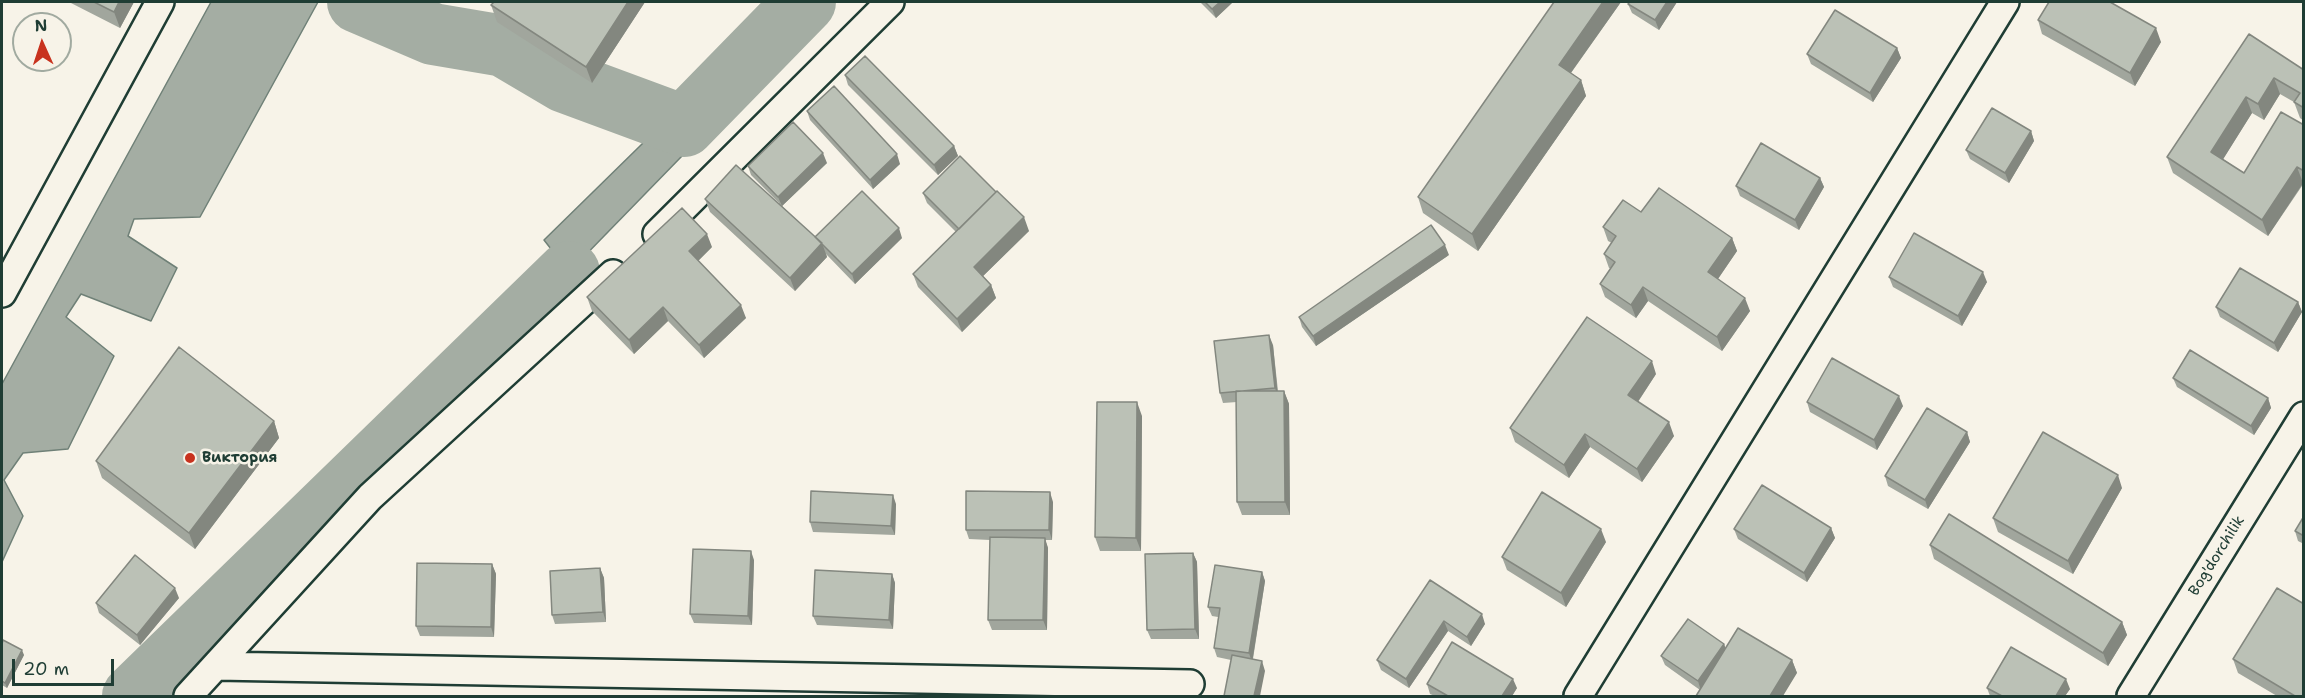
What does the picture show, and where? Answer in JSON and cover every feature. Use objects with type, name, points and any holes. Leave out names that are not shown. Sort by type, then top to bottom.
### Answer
[{"type":"street","points":[[2,293],[160,2]]},
{"type":"street","points":[[188,696],[370,497],[679,214],[890,2]]},
{"type":"street","points":[[1578,696],[2005,2]]},
{"type":"street","name":"Bog'dorchilik","points":[[2131,696],[2304,416]]},
{"type":"street","points":[[217,666],[1190,684]]},
{"type":"shaded area","points":[[211,2],[318,2],[200,217],[134,219],[128,236],[177,268],[151,321],[81,294],[66,317],[114,356],[68,449],[23,453],[4,480],[23,516],[2,562],[2,384]]},
{"type":"shaded area","points":[[787,2],[832,2],[569,272],[544,240]]},
{"type":"building","points":[[94,2],[119,2],[114,12]]},
{"type":"building","points":[[494,2],[628,2],[586,67],[491,5]]},
{"type":"building","points":[[1205,2],[1220,2],[1212,9]]},
{"type":"building","points":[[1554,2],[1603,2],[1559,65],[1581,80],[1472,234],[1418,197]]},
{"type":"building","points":[[1630,2],[1667,2],[1655,20],[1628,4]]},
{"type":"building","points":[[2049,2],[2110,2],[2156,28],[2130,73],[2038,20]]},
{"type":"building","points":[[1835,10],[1897,48],[1870,93],[1807,54]]},
{"type":"building","points":[[2249,34],[2304,70],[2304,108],[2294,102],[2300,93],[2274,78],[2258,104],[2246,97],[2211,152],[2244,173],[2281,112],[2304,125],[2304,171],[2297,167],[2262,220],[2167,157]]},
{"type":"building","points":[[865,56],[954,146],[934,165],[845,75]]},
{"type":"building","points":[[834,86],[897,154],[870,180],[807,111]]},
{"type":"building","points":[[1992,108],[2031,131],[2005,173],[1966,150]]},
{"type":"building","points":[[793,122],[823,153],[778,197],[748,166]]},
{"type":"building","points":[[1761,143],[1820,178],[1795,220],[1736,186]]},
{"type":"building","points":[[960,156],[996,192],[959,229],[923,193]]},
{"type":"building","points":[[736,165],[822,243],[790,278],[705,199]]},
{"type":"building","points":[[1659,188],[1732,238],[1708,272],[1745,298],[1717,337],[1643,287],[1631,305],[1600,284],[1615,262],[1604,254],[1616,236],[1603,227],[1623,200],[1641,212]]},
{"type":"building","points":[[862,191],[899,228],[852,274],[815,237]]},
{"type":"building","points":[[997,191],[1024,217],[974,267],[991,285],[957,319],[913,274]]},
{"type":"building","points":[[682,208],[707,234],[689,251],[741,305],[699,345],[663,307],[629,340],[587,297]]},
{"type":"building","points":[[1431,225],[1445,245],[1313,336],[1299,317]]},
{"type":"building","points":[[1914,233],[1983,272],[1958,316],[1889,277]]},
{"type":"building","points":[[2240,268],[2298,302],[2274,343],[2216,307]]},
{"type":"building","points":[[1587,317],[1652,361],[1628,395],[1669,422],[1637,469],[1585,434],[1564,465],[1510,428]]},
{"type":"building","points":[[1269,335],[1275,388],[1220,393],[1214,341]]},
{"type":"building","name":"Виктория","points":[[179,347],[274,421],[189,533],[96,461]]},
{"type":"building","points":[[2190,350],[2268,398],[2251,426],[2173,378]]},
{"type":"building","points":[[1832,358],[1899,396],[1874,440],[1807,402]]},
{"type":"building","points":[[1236,391],[1284,391],[1285,502],[1237,502]]},
{"type":"building","points":[[1097,402],[1137,402],[1136,538],[1095,537]]},
{"type":"building","points":[[1927,408],[1967,432],[1925,500],[1885,476]]},
{"type":"building","points":[[2043,432],[2118,475],[2068,561],[1993,518]]},
{"type":"building","points":[[1762,485],[1831,528],[1804,573],[1734,529]]},
{"type":"building","points":[[811,491],[893,495],[891,526],[810,522]]},
{"type":"building","points":[[966,491],[1050,492],[1049,530],[966,530]]},
{"type":"building","points":[[1542,492],[1601,529],[1561,593],[1502,557]]},
{"type":"building","points":[[1949,514],[2122,622],[2103,653],[1930,545]]},
{"type":"building","points":[[2304,516],[2304,536],[2295,531]]},
{"type":"building","points":[[990,537],[1045,538],[1043,620],[988,620]]},
{"type":"building","points":[[693,549],[751,551],[748,616],[690,614]]},
{"type":"building","points":[[1193,553],[1195,629],[1147,630],[1145,554]]},
{"type":"building","points":[[135,555],[175,588],[137,635],[96,603]]},
{"type":"building","points":[[417,563],[492,564],[491,627],[416,626]]},
{"type":"building","points":[[1215,565],[1262,572],[1249,653],[1214,648],[1220,608],[1208,607]]},
{"type":"building","points":[[600,568],[603,612],[552,615],[550,571]]},
{"type":"building","points":[[815,570],[892,574],[889,620],[813,616]]},
{"type":"building","points":[[1430,580],[1482,614],[1467,637],[1444,621],[1406,679],[1377,660]]},
{"type":"building","points":[[2277,588],[2304,604],[2304,696],[2295,696],[2233,659]]},
{"type":"building","points":[[1688,619],[1724,644],[1698,681],[1661,656]]},
{"type":"building","points":[[1738,628],[1792,660],[1770,696],[1696,696]]},
{"type":"building","points":[[3,640],[22,650],[5,683],[2,681]]},
{"type":"building","points":[[1452,642],[1513,679],[1502,696],[1448,696],[1427,684]]},
{"type":"building","points":[[2011,647],[2066,679],[2056,696],[2002,696],[1987,688]]},
{"type":"building","points":[[1232,655],[1262,661],[1254,696],[1224,696]]},
{"type":"waterway","points":[[358,2],[433,34],[504,46],[565,82],[684,126],[805,2]]},
{"type":"waterway","points":[[133,696],[569,272]]},
{"type":"place","name":"Виктория","points":[[190,458]]}]
